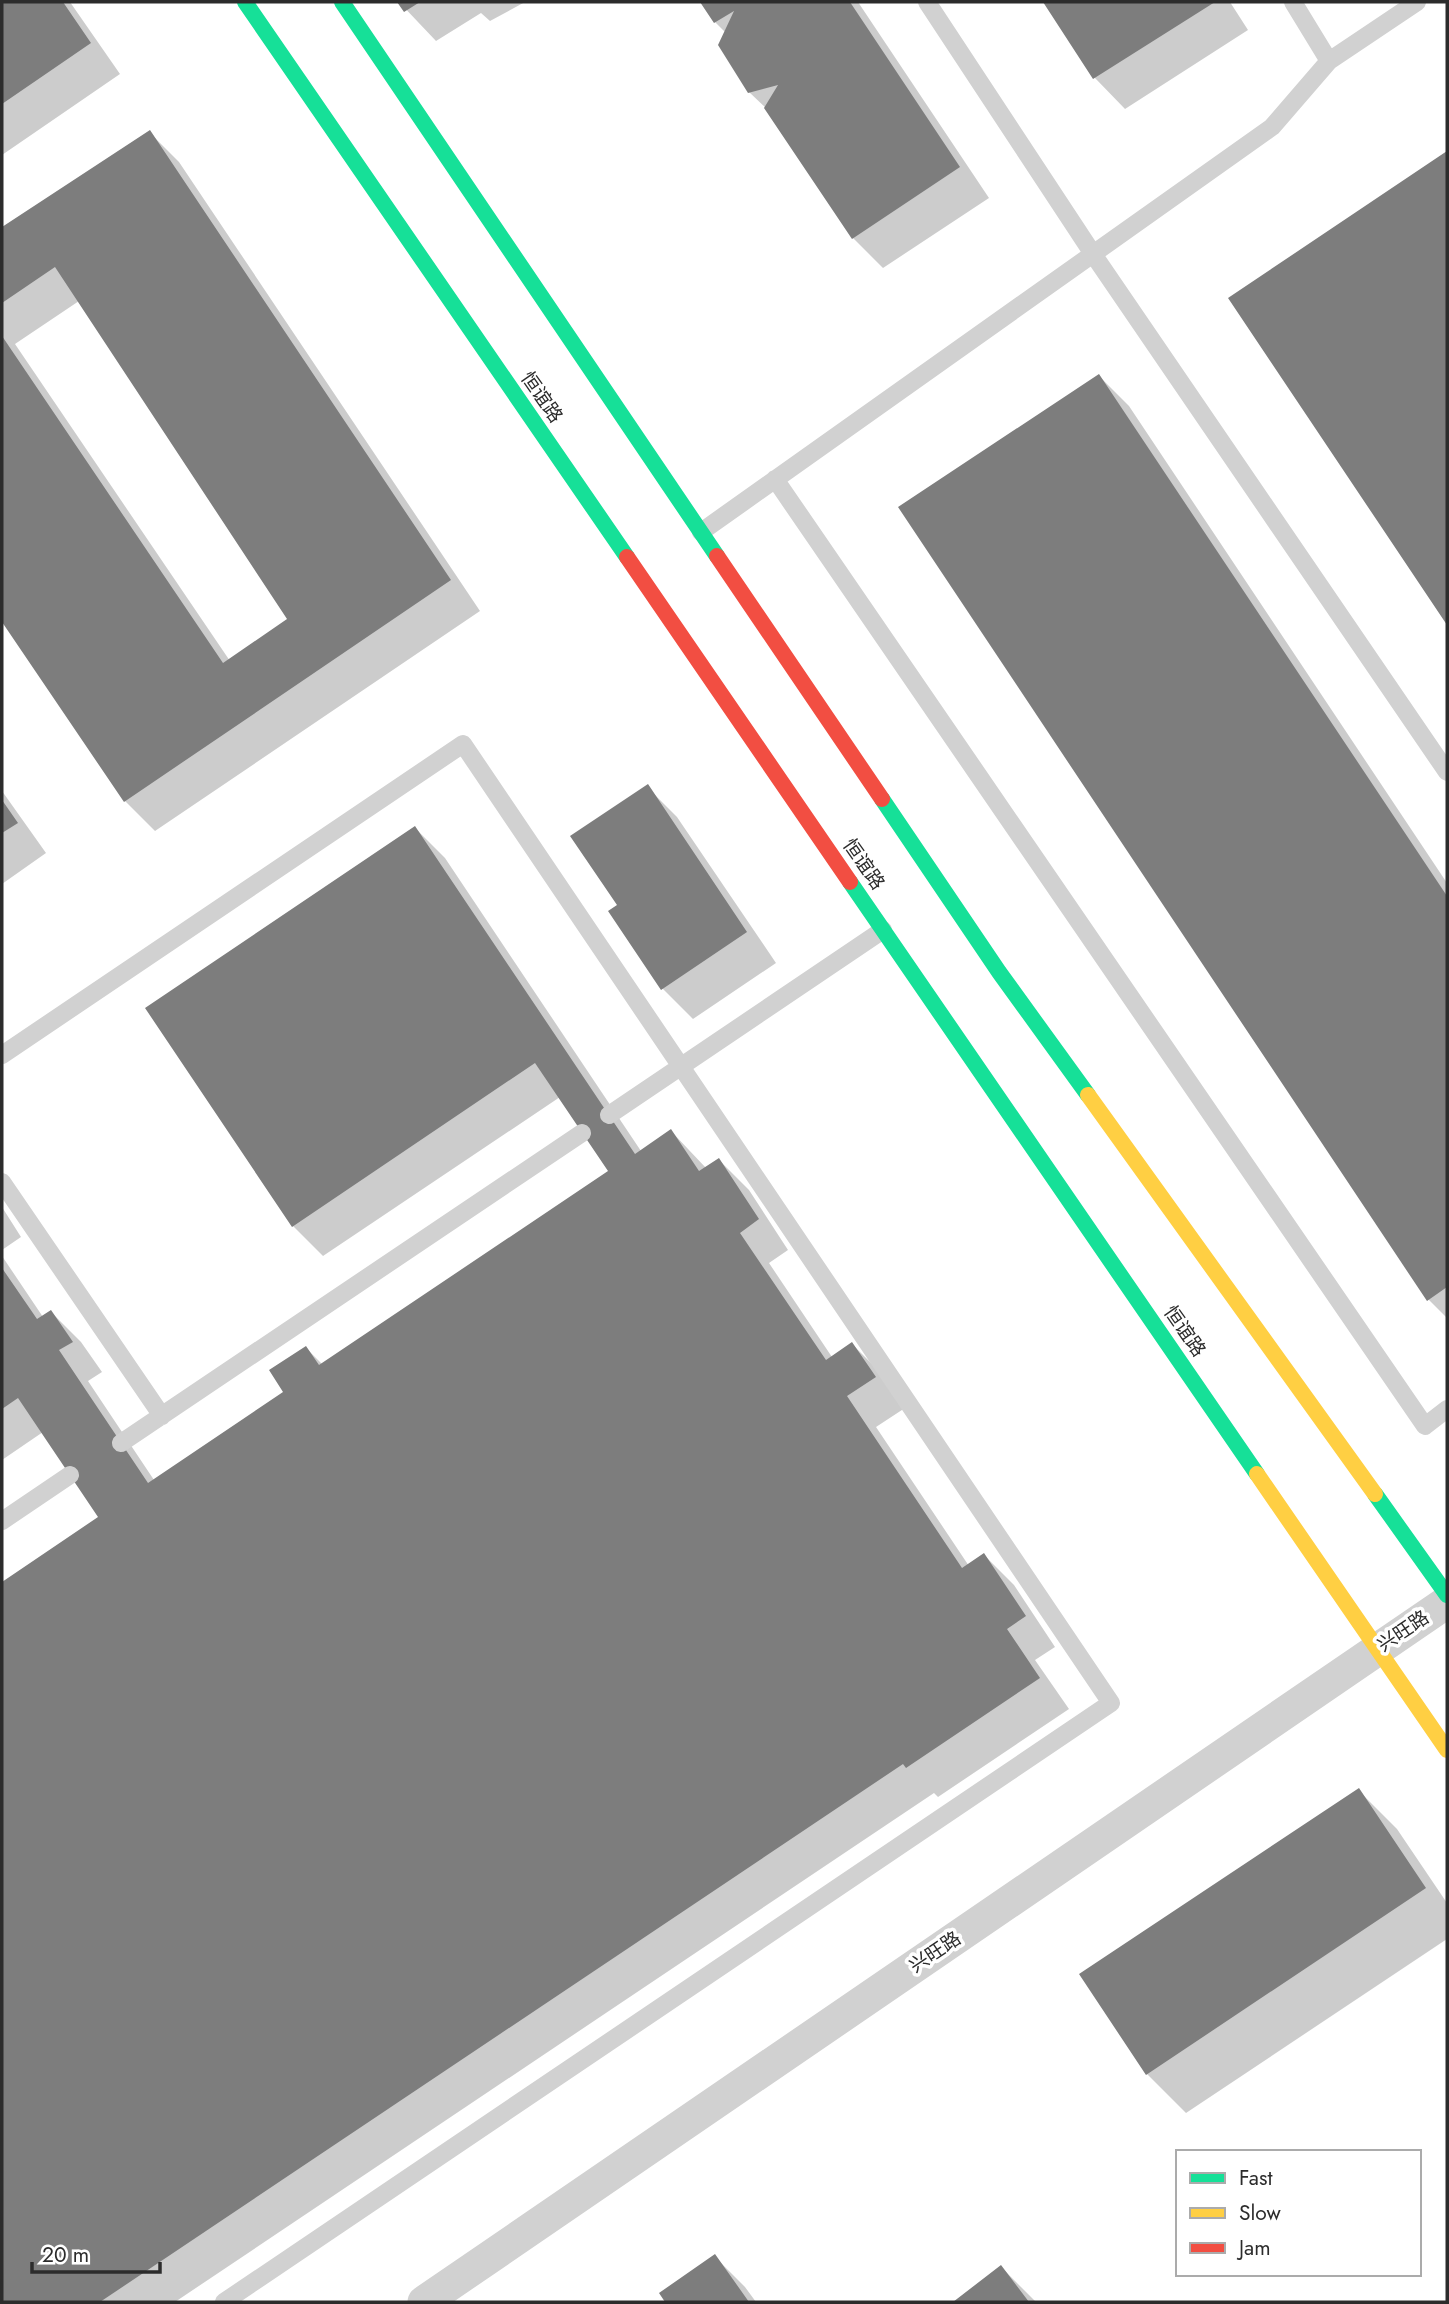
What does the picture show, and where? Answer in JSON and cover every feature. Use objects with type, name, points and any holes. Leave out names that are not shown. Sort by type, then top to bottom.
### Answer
[{"type":"main road","name":"恒谊路","points":[[245,2],[1447,1750]]},
{"type":"main road","points":[[342,2],[999,972],[1447,1595]]},
{"type":"street","name":"兴旺路","points":[[424,2302],[1447,1602]]},
{"type":"lane","points":[[927,2],[1093,254],[1447,772]]},
{"type":"lane","points":[[1293,2],[1329,61]]},
{"type":"lane","points":[[701,532],[1272,127],[1329,61],[1417,2]]},
{"type":"lane","points":[[775,479],[1425,1426],[1447,1409]]},
{"type":"lane","points":[[2,1055],[463,744],[1111,1703],[224,2302]]},
{"type":"lane","points":[[609,1115],[883,930]]},
{"type":"lane","points":[[121,1443],[582,1133]]},
{"type":"lane","points":[[2,1182],[162,1416]]},
{"type":"lane","points":[[2,1521],[70,1475]]},
{"type":"building","points":[[2,2],[63,2],[91,43],[2,104]]},
{"type":"building","points":[[397,2],[420,2],[404,12]]},
{"type":"building","points":[[700,2],[850,2],[960,167],[852,239],[764,108],[778,85],[748,93],[718,45],[734,11],[714,23]]},
{"type":"building","points":[[1043,2],[1215,2],[1093,79]]},
{"type":"building","points":[[150,130],[451,580],[124,802],[2,622],[2,336],[223,663],[287,619],[55,267],[2,303],[2,227]]},
{"type":"building","points":[[1447,151],[1447,625],[1228,298]]},
{"type":"building","points":[[1099,374],[1447,896],[1447,1287],[1427,1301],[898,507]]},
{"type":"building","points":[[648,784],[747,932],[661,990],[608,911],[617,905],[570,836]]},
{"type":"building","points":[[2,800],[18,823],[2,833]]},
{"type":"building","points":[[415,826],[635,1154],[671,1129],[699,1171],[719,1158],[759,1219],[740,1233],[826,1360],[852,1342],[876,1377],[847,1396],[962,1568],[984,1553],[1026,1616],[1007,1629],[1040,1678],[906,1768],[903,1764],[100,2302],[2,2302],[2,1582],[98,1517],[18,1398],[2,1409],[2,1268],[37,1319],[51,1310],[73,1342],[59,1350],[148,1483],[283,1392],[269,1370],[306,1346],[319,1365],[608,1171],[535,1063],[292,1227],[145,1008]]},
{"type":"building","points":[[1359,1788],[1426,1888],[1146,2075],[1079,1974]]},
{"type":"building","points":[[715,2254],[749,2302],[665,2302],[659,2293]]},
{"type":"building","points":[[1001,2265],[1029,2302],[953,2302]]},
{"type":"traffic: fast","points":[[245,2],[627,557]]},
{"type":"traffic: fast","points":[[342,2],[717,556]]},
{"type":"traffic: fast","points":[[882,799],[999,972],[1088,1095]]},
{"type":"traffic: fast","points":[[850,882],[1257,1474]]},
{"type":"traffic: fast","points":[[1375,1494],[1447,1595]]},
{"type":"traffic: slow","points":[[1088,1095],[1375,1494]]},
{"type":"traffic: slow","points":[[1257,1474],[1447,1750]]},
{"type":"traffic: jam","points":[[717,556],[882,799]]},
{"type":"traffic: jam","points":[[627,557],[850,882]]}]
